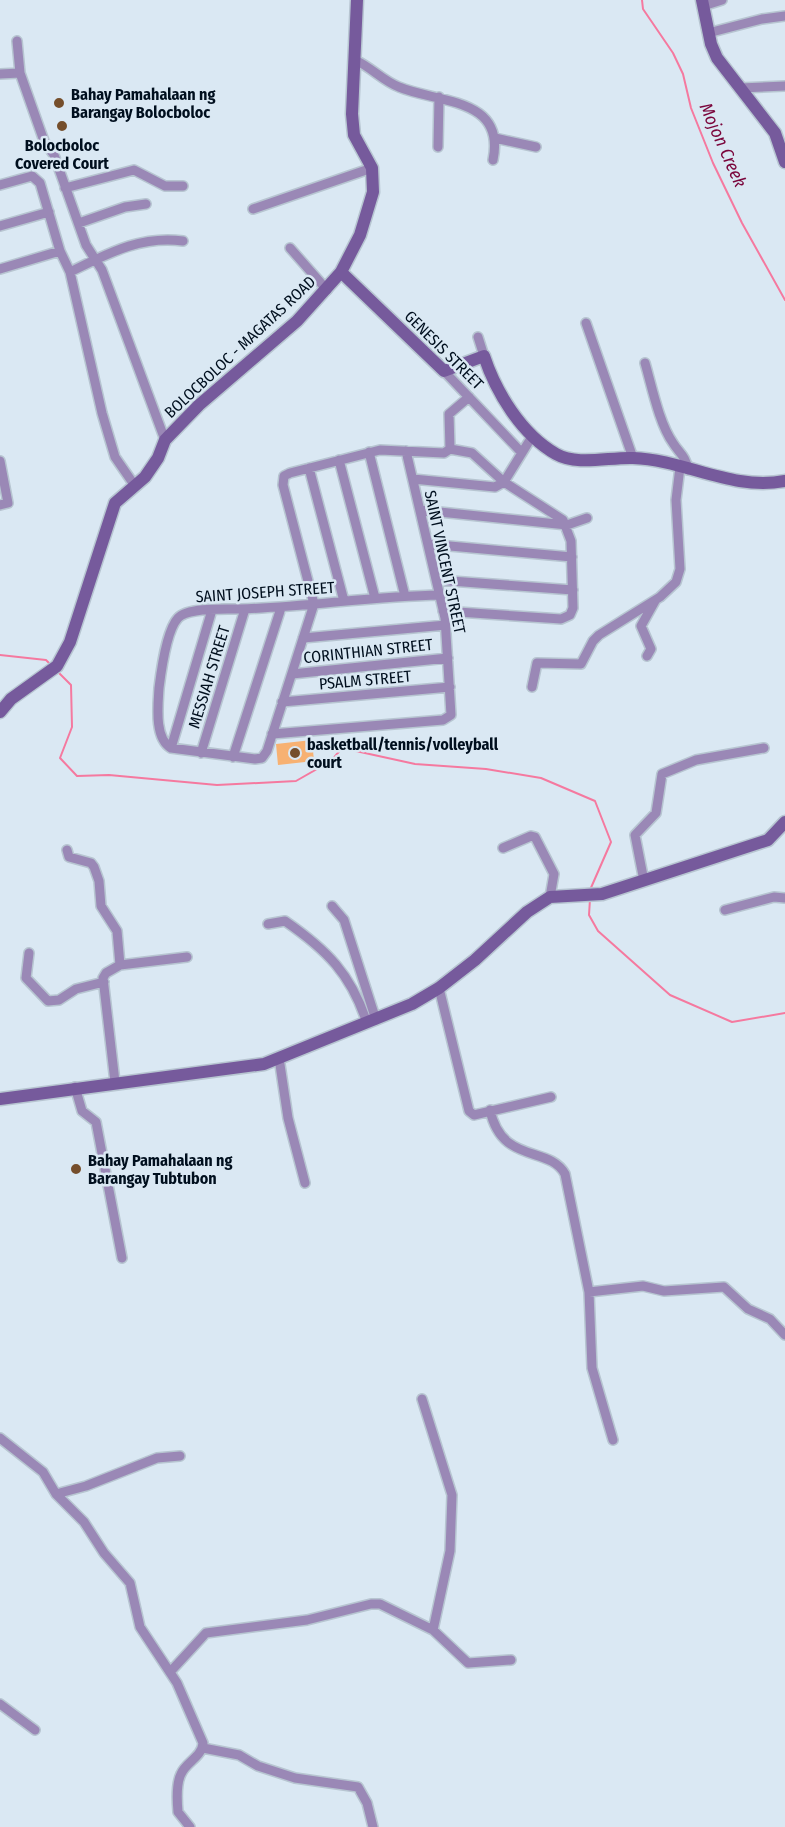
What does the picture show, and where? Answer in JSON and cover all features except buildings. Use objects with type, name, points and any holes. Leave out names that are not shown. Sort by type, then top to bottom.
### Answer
[{"type":"street","points":[[253,209],[372,168],[354,135],[357,0]]},
{"type":"street","points":[[722,0],[702,3],[708,33],[717,58],[775,133],[785,162]]},
{"type":"street","points":[[708,33],[762,19],[785,16]]},
{"type":"street","points":[[17,40],[20,73],[44,141],[54,155],[86,245],[97,259],[165,440]]},
{"type":"street","points":[[355,60],[399,87],[467,105],[477,112],[489,124],[495,138],[494,160]]},
{"type":"street","points":[[0,74],[20,73]]},
{"type":"street","points":[[740,88],[785,86]]},
{"type":"street","points":[[438,147],[439,97]]},
{"type":"street","points":[[495,138],[537,147]]},
{"type":"street","name":"BOLOCBOLOC - MAGATAS ROAD","points":[[0,712],[11,699],[53,668],[70,642],[115,503],[135,486],[158,458],[165,440],[199,405],[297,321],[341,272],[360,235],[373,192],[372,168]]},
{"type":"street","points":[[65,189],[135,170],[165,186],[183,186]]},
{"type":"street","points":[[0,185],[35,178],[40,183],[60,251],[70,272],[102,413],[115,457],[121,469],[135,486]]},
{"type":"street","points":[[79,223],[125,207],[146,204]]},
{"type":"street","points":[[0,226],[49,212]]},
{"type":"street","points":[[70,272],[119,248],[133,244],[155,240],[183,242]]},
{"type":"street","points":[[290,248],[327,290]]},
{"type":"street","points":[[0,269],[60,251]]},
{"type":"street","name":"GENESIS STREET","points":[[341,272],[444,371],[522,453]]},
{"type":"street","points":[[586,323],[633,458]]},
{"type":"street","points":[[478,337],[496,388],[533,435],[555,453],[570,459],[633,458],[751,484],[785,481]]},
{"type":"street","points":[[444,371],[484,356]]},
{"type":"street","points":[[532,687],[537,663],[580,664],[599,635],[655,601],[676,582],[680,569],[676,500],[684,469],[682,451],[673,444],[666,428],[645,363]]},
{"type":"street","points":[[450,449],[449,414],[469,397]]},
{"type":"street","points":[[413,479],[491,488],[504,482],[533,435]]},
{"type":"street","points":[[212,610],[171,748],[233,757],[262,758],[272,735],[314,604],[283,485],[287,474],[369,452],[444,453],[450,449],[472,453],[504,482],[550,510],[567,525],[572,556],[573,590],[572,612],[561,619],[443,611]]},
{"type":"street","name":"SAINT VINCENT STREET","points":[[272,735],[442,720],[452,712],[446,625],[406,451]]},
{"type":"street","points":[[369,452],[405,596]]},
{"type":"street","points":[[339,460],[375,598]]},
{"type":"street","points":[[0,461],[8,503],[0,506]]},
{"type":"street","points":[[309,468],[344,602]]},
{"type":"street","points":[[420,510],[567,525],[587,518]]},
{"type":"street","points":[[428,544],[572,556]]},
{"type":"street","points":[[437,580],[573,590]]},
{"type":"street","name":"SAINT JOSEPH STREET","points":[[171,748],[164,742],[159,716],[160,675],[165,652],[177,619],[185,614],[212,610],[281,608],[375,598],[440,595]]},
{"type":"street","points":[[647,656],[651,649],[641,632],[641,626],[655,601]]},
{"type":"street","points":[[233,757],[281,608]]},
{"type":"street","name":"MESSIAH STREET","points":[[201,753],[245,609]]},
{"type":"street","points":[[303,638],[446,625]]},
{"type":"street","name":"CORINTHIAN STREET","points":[[292,674],[448,658]]},
{"type":"street","name":"PSALM STREET","points":[[282,702],[450,687]]},
{"type":"street","points":[[644,881],[635,835],[656,813],[663,774],[696,760],[764,748]]},
{"type":"street","points":[[0,1099],[49,1094],[75,1087],[115,1082],[234,1070],[279,1058],[371,1022],[412,1004],[439,988],[475,960],[527,912],[550,897],[589,896],[644,881],[768,840],[785,822]]},
{"type":"street","points":[[503,848],[531,836],[535,837],[554,874],[550,897]]},
{"type":"street","points":[[67,850],[69,857],[91,863],[94,867],[99,881],[100,906],[117,931],[120,965]]},
{"type":"street","points":[[725,910],[774,897],[785,898]]},
{"type":"street","points":[[332,906],[344,920],[371,1022]]},
{"type":"street","points":[[268,924],[285,921],[330,954],[358,996],[371,1022]]},
{"type":"street","points":[[29,953],[26,978],[48,1001],[59,1000],[76,989],[104,982]]},
{"type":"street","points":[[115,1082],[104,975],[120,965],[187,957]]},
{"type":"street","points":[[439,988],[469,1111],[474,1115],[552,1097]]},
{"type":"street","points":[[279,1058],[288,1118],[305,1183]]},
{"type":"street","points":[[75,1087],[82,1111],[96,1122],[122,1258]]},
{"type":"street","points":[[490,1110],[493,1126],[502,1138],[562,1169],[571,1197],[589,1292],[592,1368],[614,1440]]},
{"type":"street","points":[[589,1292],[643,1286],[664,1291],[724,1287],[748,1309],[770,1319],[785,1335]]},
{"type":"street","points":[[422,1399],[453,1495],[450,1551],[433,1630]]},
{"type":"street","points":[[0,1438],[43,1472],[56,1494],[84,1522],[104,1553],[130,1583],[140,1626],[171,1671],[202,1738],[203,1748],[180,1774],[178,1812],[190,1827]]},
{"type":"street","points":[[56,1494],[100,1481],[158,1458],[180,1456]]},
{"type":"street","points":[[171,1671],[206,1634],[307,1620],[370,1604],[380,1604],[433,1630],[468,1663],[511,1660]]},
{"type":"street","points":[[0,1704],[35,1730]]},
{"type":"street","points":[[203,1748],[239,1755],[258,1766],[295,1778],[358,1787],[367,1803],[373,1827]]},
{"type":"shaded area","name":"basketball/tennis/volleyball court","points":[[312,740],[314,761],[278,765],[276,744]]},
{"type":"waterway","name":"Mojon Creek","points":[[642,0],[643,9],[673,53],[683,74],[691,108],[713,163],[742,223],[785,300]]},
{"type":"waterway","points":[[0,655],[46,660],[51,665]]},
{"type":"waterway","points":[[58,672],[71,685],[72,727],[60,758],[77,776],[109,775],[217,785],[296,781],[331,761],[342,748],[415,764],[486,769],[541,778],[595,801],[611,842],[590,890]]},
{"type":"waterway","points":[[590,899],[589,915],[598,931],[670,995],[732,1022],[785,1013]]},
{"type":"place","name":"Bahay Pamahalaan ng Barangay Bolocboloc","points":[[59,103]]},
{"type":"place","name":"Bolocboloc Covered Court","points":[[62,126]]},
{"type":"place","name":"basketball/tennis/volleyball court","points":[[295,753]]},
{"type":"place","name":"Bahay Pamahalaan ng Barangay Tubtubon","points":[[76,1169]]}]
